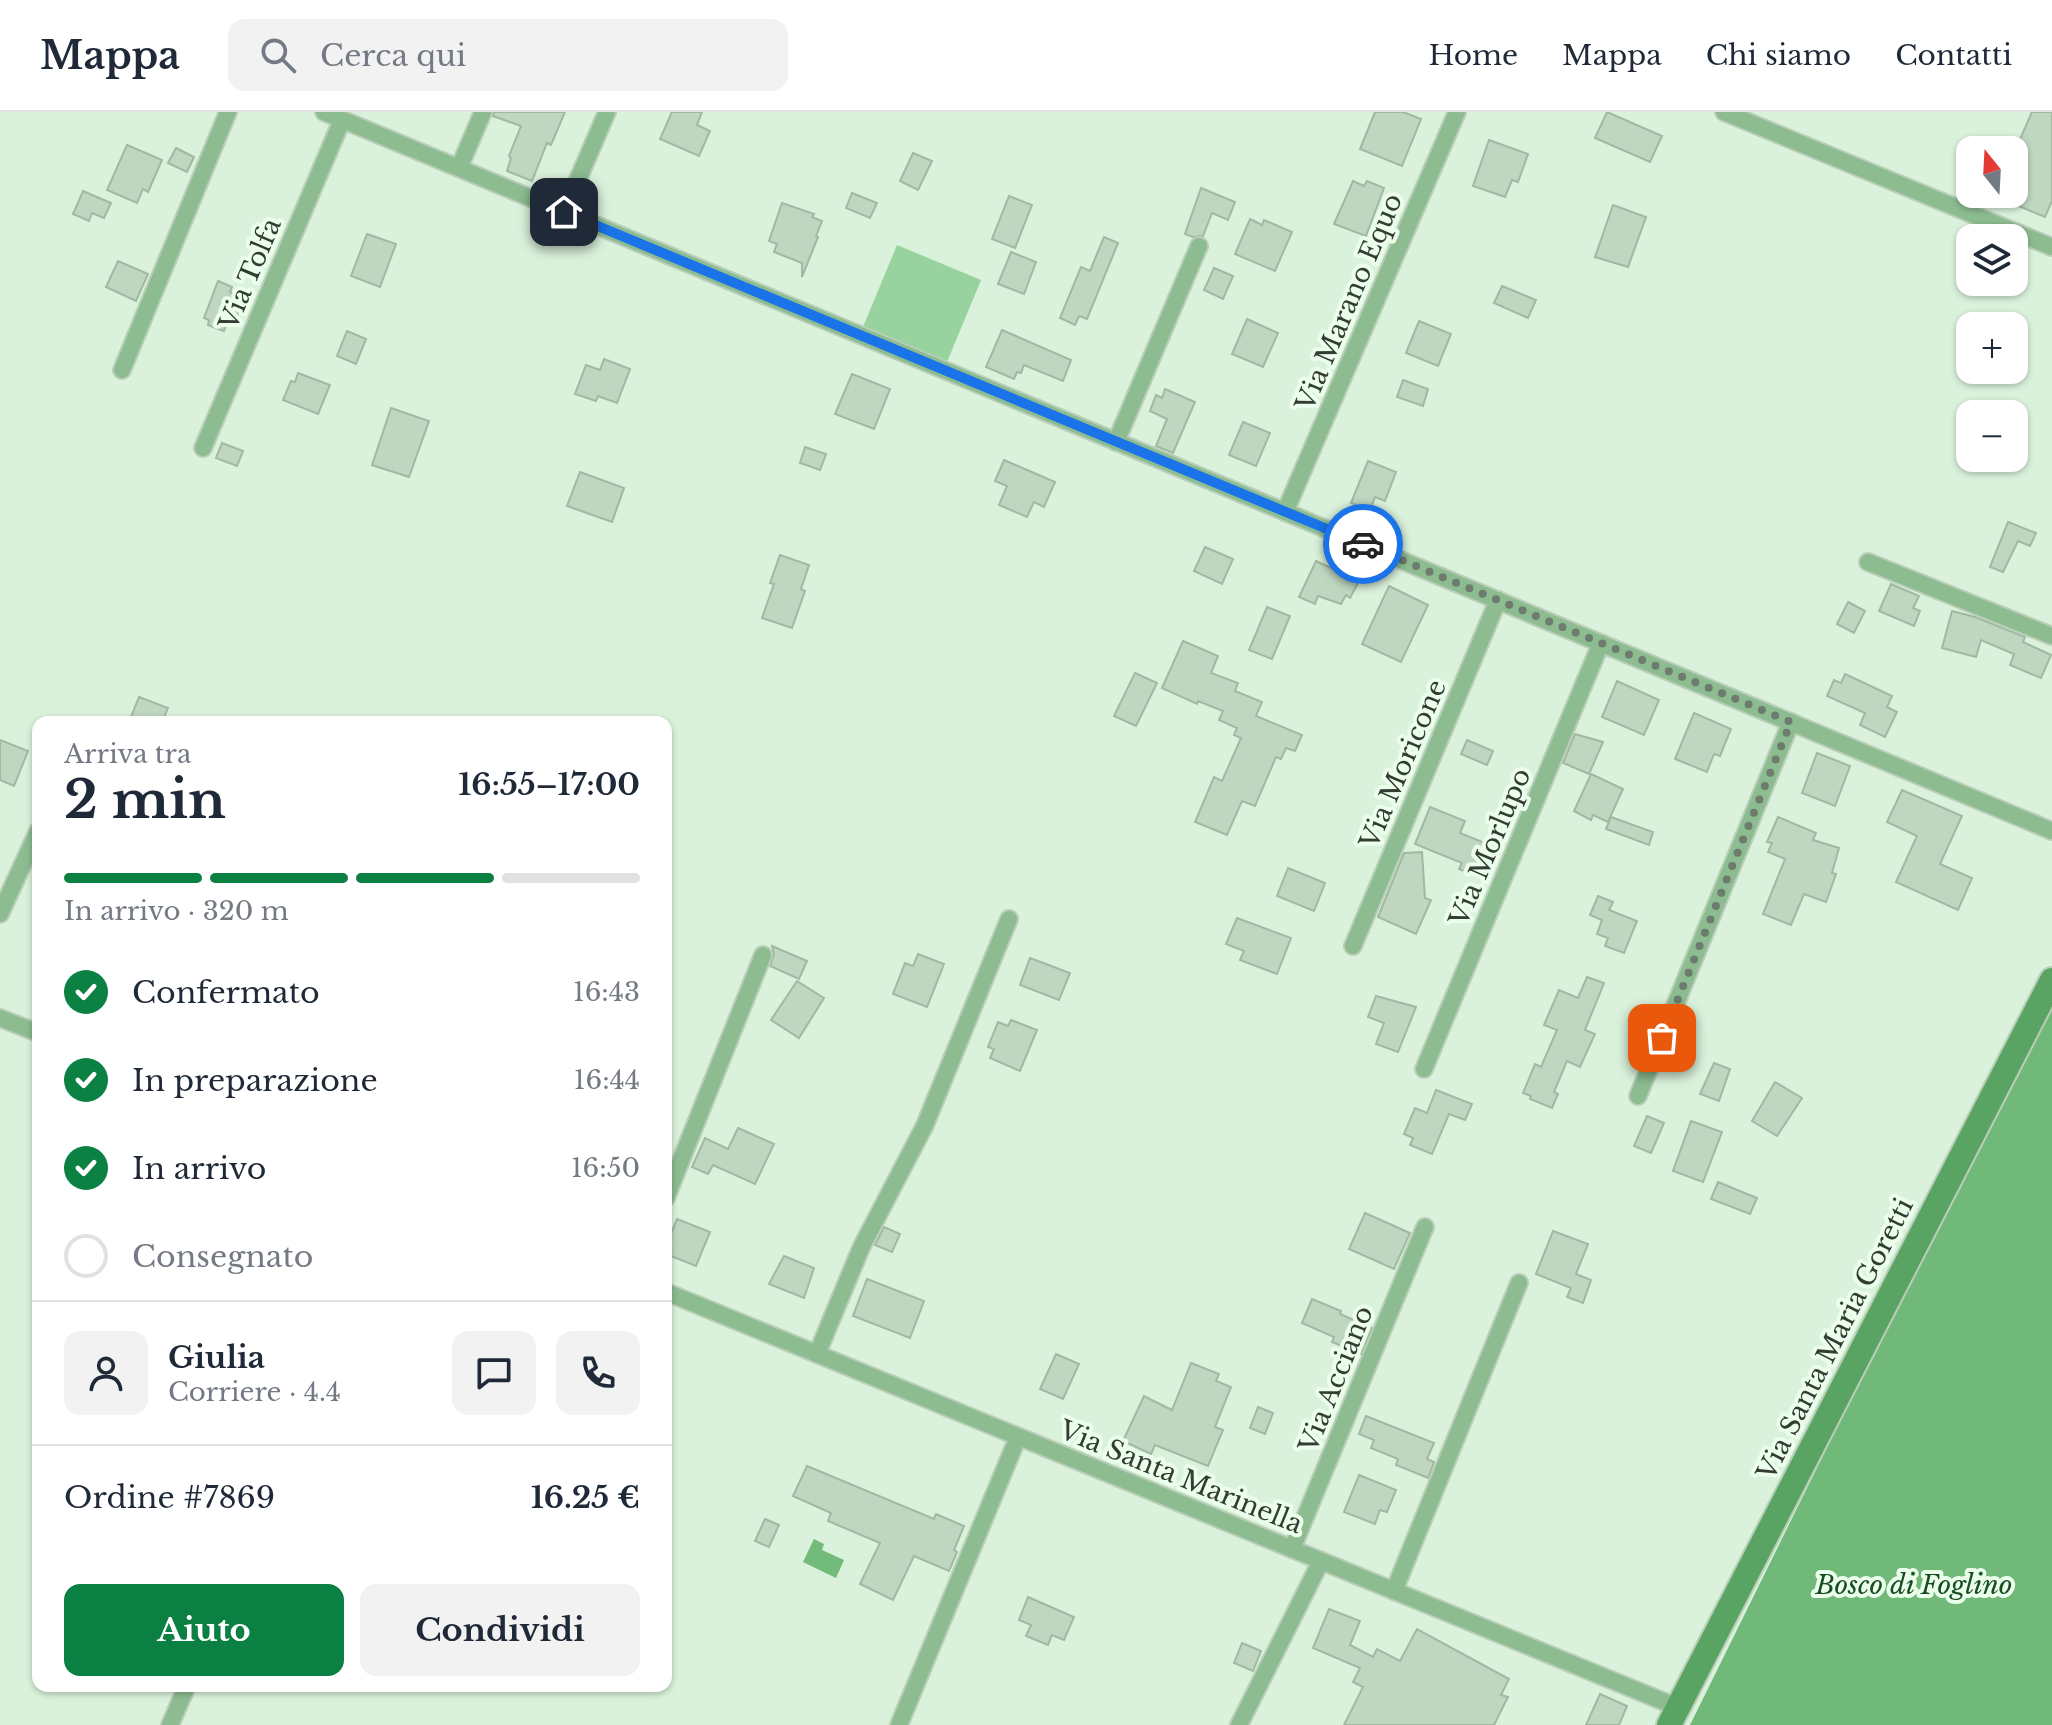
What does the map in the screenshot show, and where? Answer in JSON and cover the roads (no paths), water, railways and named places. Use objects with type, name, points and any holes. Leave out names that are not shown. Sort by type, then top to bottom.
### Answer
[{"type":"main road","name":"Via Santa Maria Goretti","points":[[1673,1716],[2052,980]]},
{"type":"street","points":[[122,370],[228,112]]},
{"type":"street","points":[[324,112],[353,119],[459,168],[2052,831]]},
{"type":"street","points":[[459,168],[483,112]]},
{"type":"street","points":[[564,212],[607,112]]},
{"type":"street","name":"Via Marano Equo","points":[[1285,512],[1457,112]]},
{"type":"street","points":[[1724,112],[2052,247]]},
{"type":"street","name":"Via Tolfa","points":[[203,448],[353,119]]},
{"type":"street","points":[[1116,442],[1199,246]]},
{"type":"street","points":[[1868,562],[2052,636]]},
{"type":"street","name":"Via Moricone","points":[[1353,946],[1498,600]]},
{"type":"street","name":"Via Morlupo","points":[[1424,1069],[1601,643]]},
{"type":"street","points":[[1638,1096],[1791,722]]},
{"type":"street","points":[[0,914],[32,844]]},
{"type":"street","points":[[817,1354],[861,1248],[925,1125],[1009,919]]},
{"type":"street","points":[[672,1183],[763,955]]},
{"type":"street","points":[[0,1018],[32,1031]]},
{"type":"street","name":"Via Acciano","points":[[1292,1549],[1425,1227]]},
{"type":"street","points":[[1394,1591],[1519,1283]]},
{"type":"street","name":"Via Santa Marinella","points":[[672,1294],[1394,1591],[1673,1716]]},
{"type":"street","points":[[899,1725],[1018,1437]]},
{"type":"street","points":[[1239,1725],[1321,1561]]},
{"type":"street","points":[[170,1725],[184,1692]]},
{"type":"park label","name":"Bosco di Foglino","points":[[1914,1585]]}]
